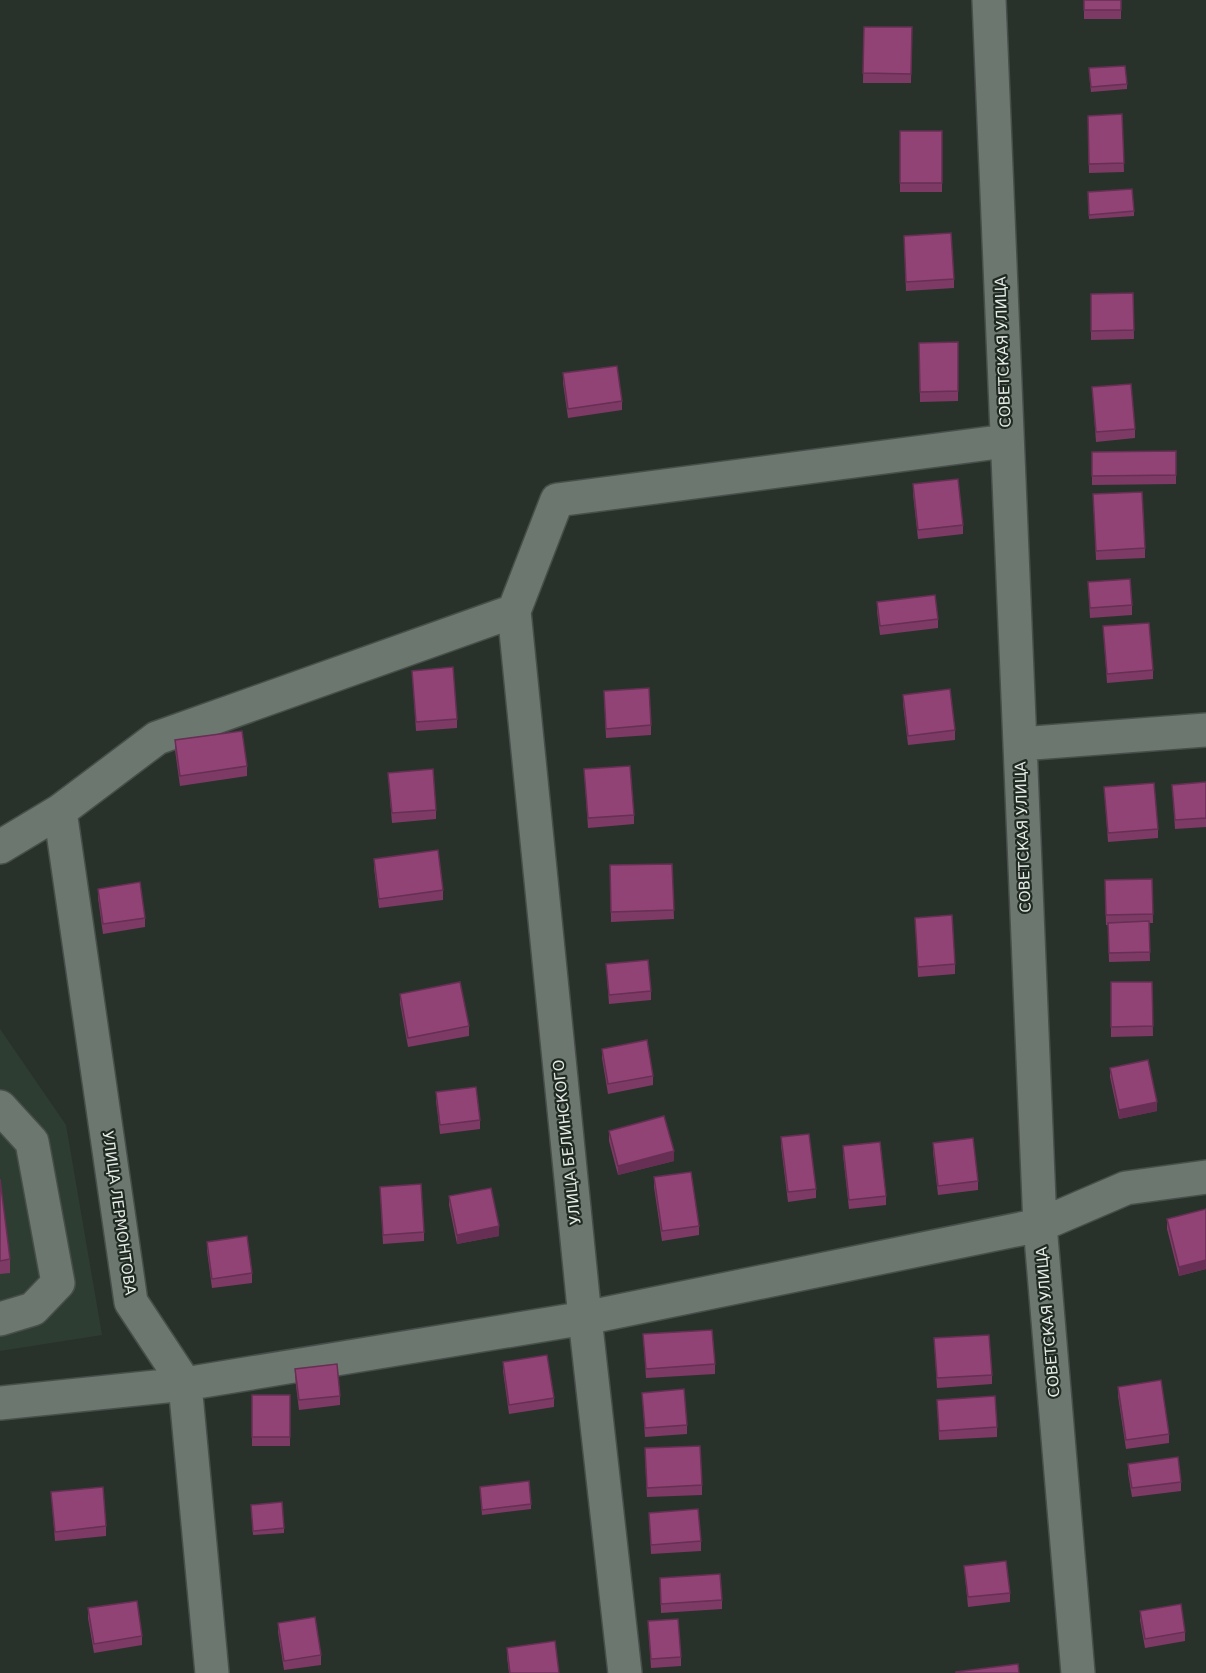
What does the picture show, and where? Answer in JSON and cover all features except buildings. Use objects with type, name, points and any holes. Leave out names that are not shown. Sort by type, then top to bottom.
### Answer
[{"type":"street","name":"СОВЕТСКАЯ УЛИЦА","points":[[989,0],[1040,1225],[1078,1673]]},
{"type":"street","points":[[0,847],[60,811],[157,738],[514,611],[557,500],[1006,441]]},
{"type":"street","name":"УЛИЦА БЕЛИНСКОГО","points":[[514,611],[585,1318],[625,1673]]},
{"type":"street","points":[[1020,744],[1206,730]]},
{"type":"street","name":"УЛИЦА ЛЕРМОНТОВА","points":[[60,811],[132,1302],[185,1384],[212,1673]]},
{"type":"street","points":[[0,1107],[32,1142],[58,1283],[33,1310],[0,1319]]},
{"type":"street","points":[[0,1403],[185,1384],[585,1318],[1040,1225],[1126,1188],[1206,1177]]},
{"type":"shaded area","points":[[0,1029],[66,1125],[102,1335],[0,1351]]}]
